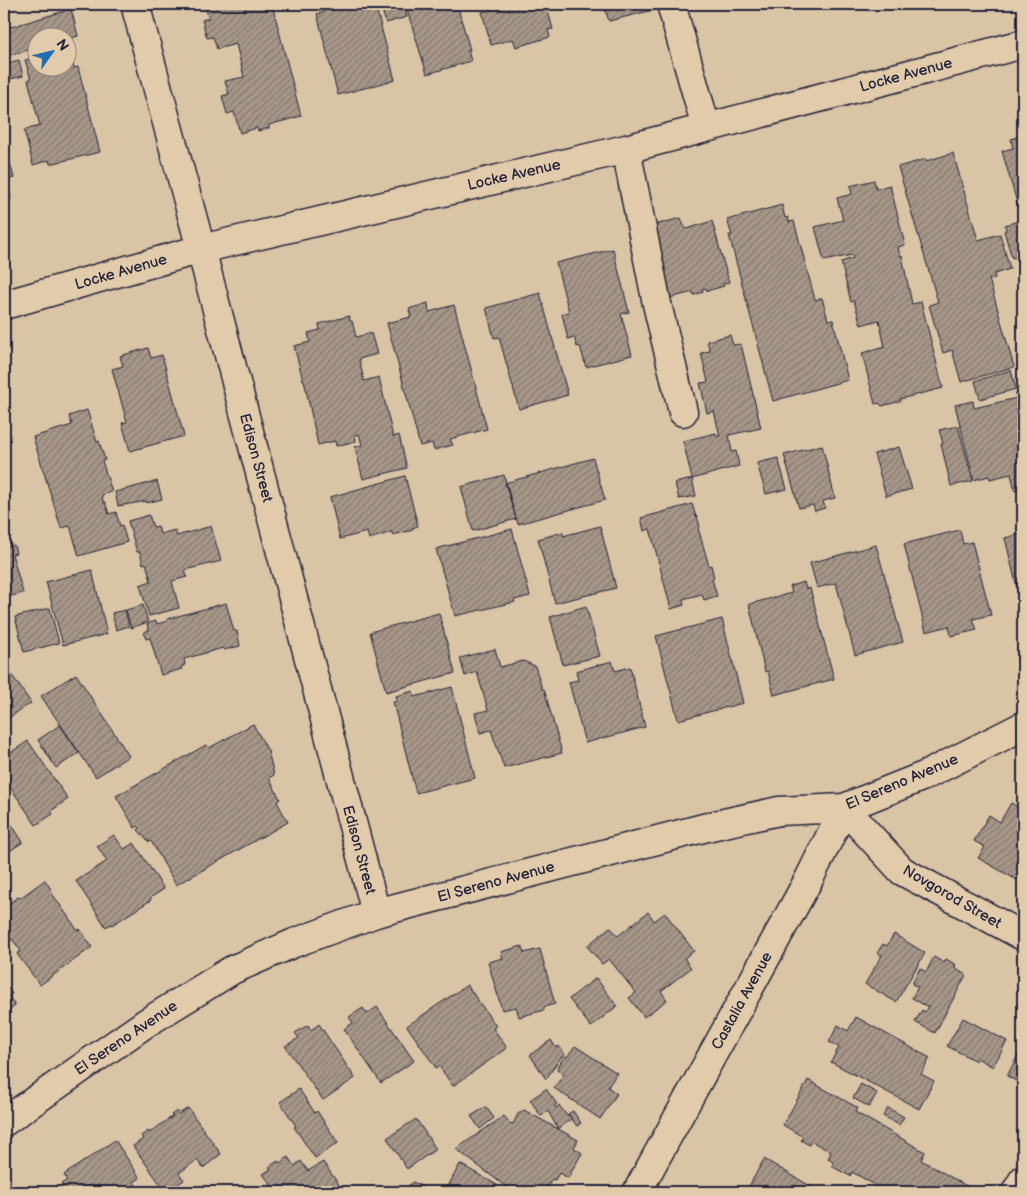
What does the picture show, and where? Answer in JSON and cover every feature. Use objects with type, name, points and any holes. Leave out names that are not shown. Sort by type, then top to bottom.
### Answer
[{"type":"street","name":"Edison Street","points":[[135,4],[202,249],[376,913]]},
{"type":"street","points":[[672,4],[706,127]]},
{"type":"street","name":"Locke Avenue","points":[[4,305],[202,249],[626,148],[1023,44]]},
{"type":"street","points":[[626,148],[657,304],[683,412]]},
{"type":"street","name":"El Sereno Avenue","points":[[4,1122],[146,1023],[232,970],[294,943],[376,913],[715,825],[779,811],[844,808],[924,776],[1023,726]]},
{"type":"street","name":"Novgorod Street","points":[[844,808],[902,871],[1023,936]]},
{"type":"street","name":"Castalia Avenue","points":[[637,1192],[810,879],[844,808]]},
{"type":"street","points":[[1016,1192],[1023,1180]]},
{"type":"building","points":[[204,4],[272,4],[301,116],[269,125],[269,128],[258,131],[257,128],[240,133],[234,112],[227,114],[222,96],[229,94],[225,81],[244,77],[236,44],[217,49],[213,37],[207,38],[202,20],[209,18]]},
{"type":"building","points":[[322,4],[375,4],[395,80],[338,95],[317,14],[324,12]]},
{"type":"building","points":[[380,4],[403,4],[407,17],[386,23]]},
{"type":"building","points":[[405,4],[457,4],[470,50],[468,50],[471,61],[427,74]]},
{"type":"building","points":[[501,4],[546,4],[553,29],[548,30],[550,37],[516,47],[513,39],[491,45],[482,12],[502,7]]},
{"type":"building","points":[[603,4],[656,4],[657,9],[609,21]]},
{"type":"building","points":[[71,9],[76,28],[28,28],[28,50],[4,57],[4,29]]},
{"type":"building","points":[[19,60],[23,76],[6,80],[4,64]]},
{"type":"building","points":[[78,67],[100,152],[50,164],[49,160],[33,165],[24,130],[40,126],[28,80],[78,78]]},
{"type":"building","points":[[1023,135],[1022,220],[1002,151],[1013,148],[1011,139]]},
{"type":"building","points":[[4,141],[14,178],[9,179],[10,182],[7,182],[11,199],[4,201]]},
{"type":"building","points":[[953,153],[978,240],[1000,234],[1010,269],[994,274],[995,278],[989,279],[1014,367],[961,382],[952,350],[943,353],[929,305],[938,302],[898,167]]},
{"type":"building","points":[[874,180],[876,189],[890,185],[905,245],[898,247],[900,256],[902,256],[912,304],[921,302],[943,388],[900,399],[901,401],[882,406],[879,403],[875,404],[862,353],[885,347],[879,320],[861,325],[854,301],[851,302],[841,262],[853,258],[852,255],[824,261],[815,227],[843,220],[837,198],[852,194],[850,186]]},
{"type":"building","points":[[782,205],[785,218],[788,217],[789,222],[794,221],[815,300],[822,298],[828,320],[833,320],[848,380],[773,401],[729,235],[732,235],[727,220]]},
{"type":"building","points":[[681,218],[687,229],[712,221],[729,282],[723,284],[724,286],[707,291],[706,288],[702,289],[703,292],[694,295],[693,292],[670,298],[651,226]]},
{"type":"building","points":[[1018,221],[1020,226],[1023,225],[1023,255],[1012,258],[1004,231],[1006,230],[1005,225]]},
{"type":"building","points":[[613,249],[629,312],[621,314],[632,355],[586,367],[580,346],[577,347],[574,337],[568,339],[562,314],[569,312],[556,263]]},
{"type":"building","points":[[540,293],[568,395],[519,409],[499,337],[494,338],[486,308]]},
{"type":"building","points":[[428,303],[429,312],[454,305],[487,429],[450,439],[453,445],[434,450],[432,443],[420,446],[387,323],[411,317],[409,309]]},
{"type":"building","points":[[349,316],[356,337],[371,333],[377,354],[359,359],[364,381],[379,377],[393,437],[399,435],[407,468],[363,479],[355,447],[362,445],[359,434],[355,435],[356,441],[336,446],[335,441],[318,445],[304,380],[294,346],[310,342],[308,333],[320,330],[319,324]]},
{"type":"building","points":[[730,335],[733,345],[741,344],[761,428],[729,435],[732,452],[736,451],[739,466],[692,479],[683,441],[716,433],[716,436],[720,436],[714,411],[707,413],[700,383],[708,382],[701,353],[710,351],[707,341]]},
{"type":"building","points":[[148,348],[151,358],[162,355],[184,436],[130,451],[122,423],[127,422],[112,369],[123,366],[120,356]]},
{"type":"building","points":[[1011,370],[1016,389],[980,399],[975,381]]},
{"type":"building","points":[[1023,391],[1023,489],[1015,491],[1011,474],[990,479],[989,476],[974,480],[955,405],[973,401],[974,408],[1017,398],[1015,394]]},
{"type":"building","points":[[87,410],[105,460],[102,461],[112,492],[102,495],[103,502],[105,502],[109,514],[116,512],[127,542],[79,556],[70,526],[61,528],[33,437],[72,425],[69,416]]},
{"type":"building","points":[[958,426],[973,481],[951,486],[939,430]]},
{"type":"building","points":[[822,445],[835,498],[823,501],[825,508],[815,511],[813,505],[799,508],[784,455]]},
{"type":"building","points":[[899,447],[912,489],[886,496],[874,454]]},
{"type":"building","points":[[593,458],[605,500],[518,524],[505,483]]},
{"type":"building","points":[[778,458],[787,489],[766,494],[757,463]]},
{"type":"building","points":[[504,475],[516,519],[473,531],[461,487]]},
{"type":"building","points":[[405,476],[418,526],[412,528],[413,530],[393,535],[392,532],[369,539],[367,532],[340,539],[330,497]]},
{"type":"building","points":[[692,479],[696,496],[679,499],[675,483]]},
{"type":"building","points":[[157,481],[162,499],[147,503],[147,501],[118,506],[115,492]]},
{"type":"building","points":[[692,504],[697,516],[700,527],[698,528],[709,566],[711,565],[714,578],[712,579],[717,596],[704,600],[702,594],[683,599],[684,605],[671,609],[650,529],[644,531],[641,518]]},
{"type":"building","points":[[149,515],[153,527],[158,526],[160,534],[175,530],[177,536],[211,526],[221,561],[185,570],[187,577],[172,581],[179,608],[149,616],[140,585],[151,581],[146,563],[143,564],[140,552],[137,552],[128,521]]},
{"type":"building","points":[[600,526],[616,588],[555,603],[538,539],[563,532],[563,536]]},
{"type":"building","points":[[512,529],[530,596],[514,600],[515,602],[455,616],[436,549]]},
{"type":"building","points":[[960,530],[963,544],[972,542],[991,615],[973,619],[977,630],[951,636],[949,626],[926,632],[904,544]]},
{"type":"building","points":[[1023,533],[1023,608],[1022,608],[1005,538]]},
{"type":"building","points":[[10,543],[11,546],[14,545],[16,553],[12,554],[23,593],[4,598],[4,544]]},
{"type":"building","points":[[876,545],[903,642],[855,655],[836,583],[817,588],[810,563]]},
{"type":"building","points":[[92,570],[107,634],[63,645],[46,582]]},
{"type":"building","points":[[804,582],[806,589],[810,588],[834,679],[774,695],[768,671],[765,672],[749,604],[792,593],[790,586]]},
{"type":"building","points":[[226,603],[234,631],[237,631],[240,646],[224,650],[223,648],[184,659],[185,665],[182,666],[182,669],[161,675],[150,638],[146,639],[144,632],[149,630],[147,624],[156,621],[157,624],[167,621],[167,619]]},
{"type":"building","points":[[143,605],[148,622],[131,628],[126,610]]},
{"type":"building","points":[[586,606],[600,656],[563,665],[550,617]]},
{"type":"building","points":[[50,608],[59,643],[24,652],[15,617]]},
{"type":"building","points":[[125,610],[129,626],[116,630],[112,613]]},
{"type":"building","points":[[439,613],[455,673],[386,692],[370,632]]},
{"type":"building","points":[[722,619],[743,703],[678,720],[656,636]]},
{"type":"building","points":[[495,649],[500,667],[523,661],[535,666],[542,689],[544,689],[562,753],[504,768],[491,730],[480,733],[475,713],[488,710],[477,672],[465,676],[460,658]]},
{"type":"building","points":[[4,659],[9,667],[7,668],[31,703],[4,721]]},
{"type":"building","points":[[612,661],[615,671],[630,667],[645,727],[585,743],[569,682],[578,680],[576,671]]},
{"type":"building","points":[[76,674],[129,756],[96,777],[41,696]]},
{"type":"building","points":[[452,687],[475,778],[416,793],[393,702],[397,701],[396,696],[413,691],[414,697]]},
{"type":"building","points":[[253,724],[268,751],[274,775],[269,778],[280,799],[277,802],[288,822],[176,885],[151,841],[149,842],[138,830],[140,828],[138,826],[135,828],[116,796],[206,745],[209,748]]},
{"type":"building","points":[[60,725],[79,753],[56,768],[38,740]]},
{"type":"building","points":[[28,741],[68,799],[51,811],[53,814],[36,825],[4,778],[4,757]]},
{"type":"building","points":[[1011,803],[1023,810],[1023,870],[1017,880],[978,858],[985,847],[974,841],[989,815],[1000,822]]},
{"type":"building","points":[[4,813],[23,842],[4,855]]},
{"type":"building","points":[[114,835],[124,849],[134,843],[164,889],[150,898],[151,900],[106,927],[76,881],[107,861],[97,846]]},
{"type":"building","points":[[45,880],[78,931],[80,929],[92,947],[40,985],[17,954],[21,951],[12,939],[9,941],[5,935],[8,933],[4,926],[4,907]]},
{"type":"building","points":[[648,912],[654,921],[665,913],[694,951],[684,958],[691,968],[661,991],[667,1000],[644,1017],[629,998],[636,993],[609,959],[602,964],[587,946],[610,927],[618,936]]},
{"type":"building","points":[[894,934],[925,953],[896,1002],[865,984],[882,955],[877,953],[883,944],[887,946]]},
{"type":"building","points":[[522,946],[524,953],[540,949],[555,1004],[544,1007],[544,1010],[519,1017],[516,1007],[502,1010],[488,962],[503,958],[501,952]]},
{"type":"building","points":[[934,957],[944,963],[946,959],[956,965],[954,968],[966,975],[935,1033],[915,1022],[922,1010],[925,1012],[928,1007],[912,998],[918,987],[912,984],[920,968],[926,972]]},
{"type":"building","points":[[596,978],[617,1006],[591,1027],[569,999]]},
{"type":"building","points":[[4,982],[12,994],[9,996],[15,1006],[4,1014]]},
{"type":"building","points":[[467,985],[496,1026],[493,1028],[507,1048],[453,1086],[439,1066],[436,1068],[407,1026]]},
{"type":"building","points":[[377,1007],[414,1061],[381,1083],[344,1029],[353,1023],[349,1017],[363,1008],[367,1014]]},
{"type":"building","points":[[856,1017],[930,1058],[921,1074],[934,1081],[919,1109],[831,1062],[839,1047],[829,1042],[838,1025],[848,1031]]},
{"type":"building","points":[[963,1018],[1007,1041],[993,1067],[977,1058],[976,1061],[947,1046]]},
{"type":"building","points":[[319,1024],[355,1078],[323,1100],[285,1046],[299,1038],[295,1033],[308,1025],[311,1030]]},
{"type":"building","points":[[551,1040],[556,1048],[559,1046],[565,1054],[546,1079],[530,1055]]},
{"type":"building","points":[[575,1046],[617,1073],[608,1087],[617,1094],[600,1119],[554,1088],[564,1074],[557,1069],[563,1058],[567,1057]]},
{"type":"building","points":[[1023,1046],[1023,1085],[1007,1076]]},
{"type":"building","points":[[808,1080],[858,1108],[855,1112],[925,1152],[921,1160],[970,1188],[967,1192],[879,1192],[872,1188],[875,1185],[852,1172],[850,1176],[833,1167],[833,1162],[828,1159],[831,1152],[811,1141],[809,1145],[801,1140],[803,1137],[783,1125]]},
{"type":"building","points":[[861,1084],[877,1093],[869,1107],[853,1098]]},
{"type":"building","points":[[299,1089],[315,1113],[317,1111],[338,1143],[315,1158],[280,1102]]},
{"type":"building","points":[[546,1089],[557,1104],[554,1106],[556,1108],[559,1105],[567,1116],[568,1114],[572,1119],[558,1129],[548,1111],[541,1116],[530,1100]]},
{"type":"building","points":[[486,1107],[494,1118],[480,1129],[471,1116]]},
{"type":"building","points":[[188,1108],[221,1154],[203,1168],[197,1160],[179,1173],[184,1180],[166,1192],[133,1146],[143,1139],[141,1136],[148,1131],[149,1133],[173,1116],[171,1115],[177,1111],[179,1114]]},
{"type":"building","points":[[888,1108],[904,1117],[899,1125],[883,1116]]},
{"type":"building","points":[[524,1110],[578,1140],[574,1148],[582,1153],[568,1178],[559,1173],[555,1180],[552,1179],[545,1192],[513,1192],[456,1149],[504,1116],[513,1124],[518,1114]]},
{"type":"building","points":[[573,1111],[581,1123],[577,1126],[568,1114]]},
{"type":"building","points":[[416,1119],[436,1149],[407,1169],[387,1138]]},
{"type":"building","points":[[115,1140],[140,1178],[134,1182],[141,1192],[66,1192],[61,1184],[67,1180],[64,1175]]},
{"type":"building","points":[[288,1157],[294,1166],[301,1161],[308,1171],[323,1162],[344,1192],[276,1192],[263,1174],[271,1169],[269,1167],[278,1161],[280,1163]]},
{"type":"building","points":[[764,1159],[812,1187],[809,1192],[746,1192]]},
{"type":"building","points":[[460,1164],[497,1185],[492,1192],[445,1192]]},
{"type":"building","points":[[413,1182],[432,1192],[401,1192]]}]
